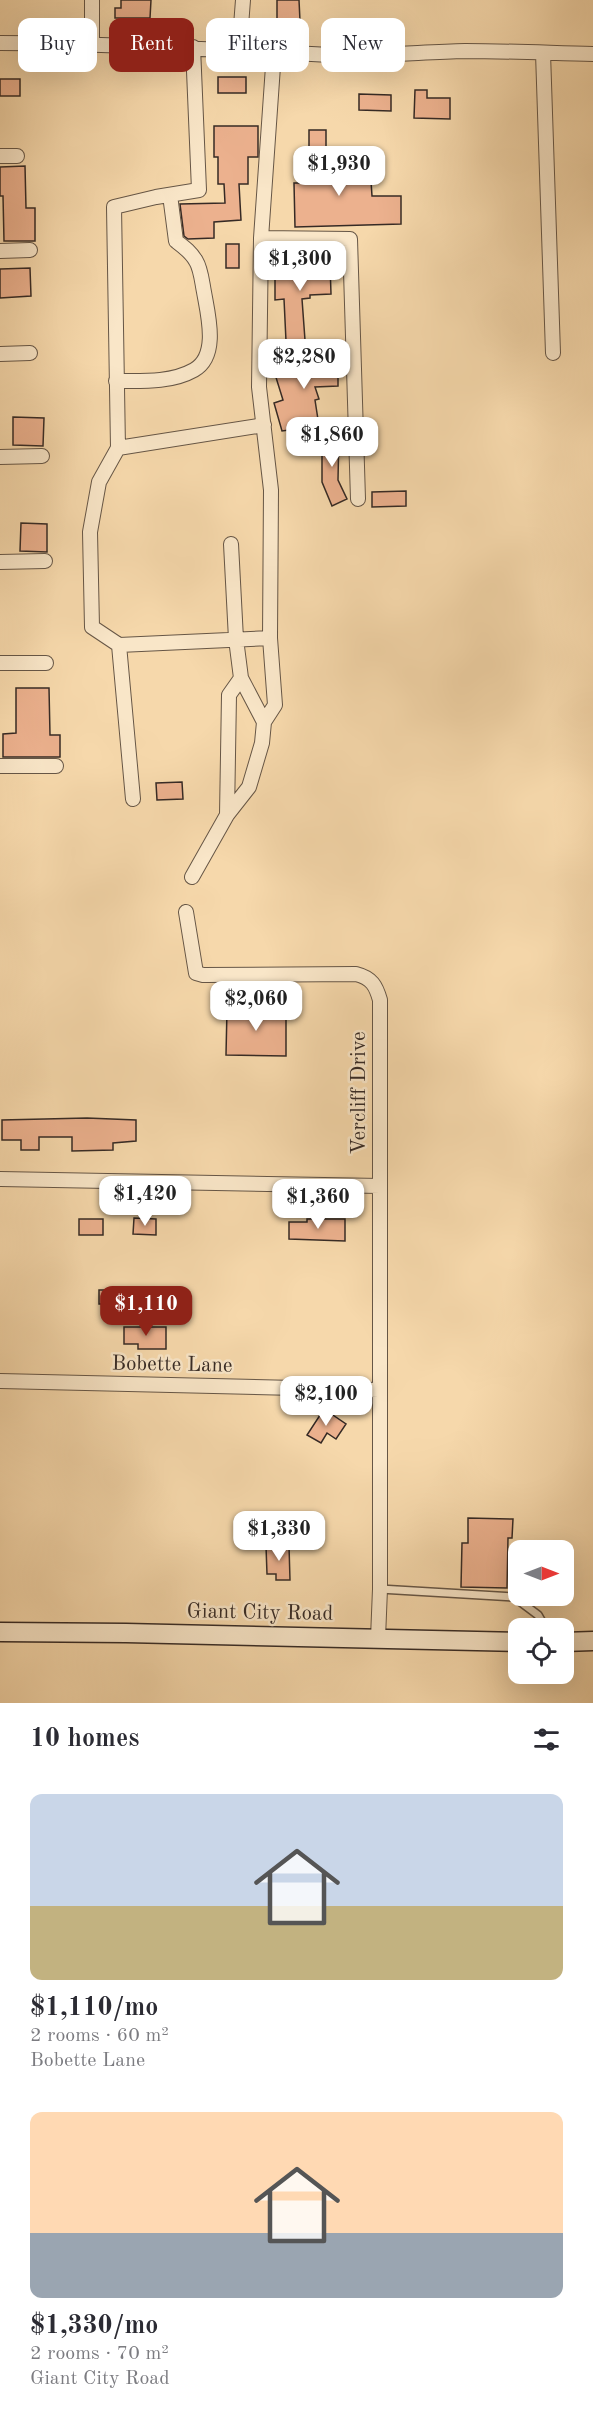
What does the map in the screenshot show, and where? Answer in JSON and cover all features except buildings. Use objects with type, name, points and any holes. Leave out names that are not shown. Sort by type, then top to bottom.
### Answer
[{"type":"street","points":[[92,0],[92,18]]},
{"type":"street","points":[[242,18],[243,0]]},
{"type":"street","points":[[0,43],[18,43]]},
{"type":"street","points":[[309,54],[340,55],[467,51],[593,54]]},
{"type":"street","points":[[543,53],[553,353]]},
{"type":"street","points":[[194,71],[199,190],[114,207],[118,448],[99,482],[92,522],[90,599],[92,627],[119,645],[270,638]]},
{"type":"street","points":[[192,877],[226,815],[249,787],[262,743],[264,722],[275,705],[270,638],[271,490],[260,387],[261,238],[273,72]]},
{"type":"street","points":[[0,156],[17,156]]},
{"type":"street","points":[[116,381],[176,377],[194,370],[203,363],[208,348],[210,335],[197,262],[187,249],[176,242],[170,195]]},
{"type":"street","points":[[261,238],[350,239],[358,499]]},
{"type":"street","points":[[0,251],[30,250]]},
{"type":"street","points":[[0,354],[30,353]]},
{"type":"street","points":[[118,448],[264,425]]},
{"type":"street","points":[[0,457],[42,456]]},
{"type":"street","points":[[231,544],[236,639],[241,678],[264,722]]},
{"type":"street","points":[[0,562],[45,561]]},
{"type":"street","points":[[119,645],[133,799]]},
{"type":"street","points":[[0,663],[46,663]]},
{"type":"street","points":[[226,815],[229,695],[241,678]]},
{"type":"street","points":[[0,766],[56,766]]},
{"type":"street","name":"Vercliff Drive","points":[[186,912],[196,973],[203,975],[356,974],[367,977],[376,987],[380,1000],[380,1589],[378,1638]]},
{"type":"street","points":[[0,1179],[380,1186]]},
{"type":"street","name":"Bobette Lane","points":[[0,1381],[379,1390]]},
{"type":"street","name":"Giant City Road","points":[[0,1632],[508,1642]]},
{"type":"street","points":[[574,1642],[593,1641]]},
{"type":"lane","points":[[380,1589],[514,1597],[540,1618]]}]
